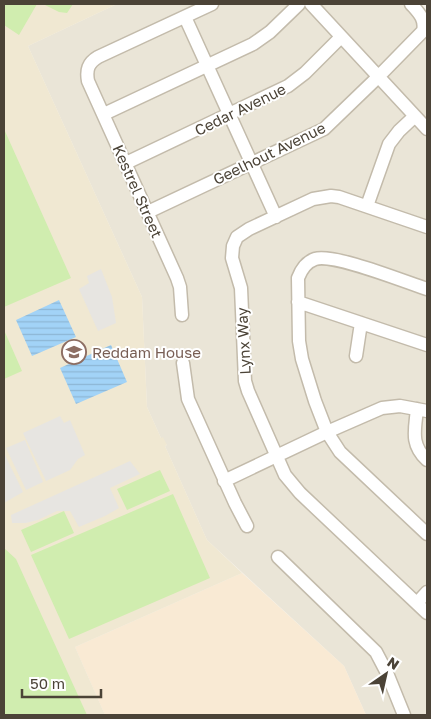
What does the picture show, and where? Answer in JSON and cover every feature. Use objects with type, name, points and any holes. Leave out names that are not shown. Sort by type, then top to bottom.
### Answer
[{"type":"street","points":[[212,4],[185,17],[276,217]]},
{"type":"street","points":[[104,114],[253,44],[299,4]]},
{"type":"street","points":[[311,4],[427,129]]},
{"type":"street","name":"Geelhout Avenue","points":[[148,212],[324,128],[423,31],[424,20],[411,4]]},
{"type":"street","name":"Kestrel Street","points":[[182,315],[180,287],[177,278],[88,81],[87,69],[93,60],[98,57],[185,17]]},
{"type":"street","name":"Cedar Avenue","points":[[126,163],[296,81],[341,37]]},
{"type":"street","points":[[367,206],[389,144],[399,130],[415,116]]},
{"type":"street","name":"Lynx Way","points":[[427,227],[339,197],[323,196],[242,233],[235,241],[232,252],[241,288],[245,381],[285,475],[300,493],[427,613]]},
{"type":"street","points":[[427,289],[332,258],[315,259],[306,264],[298,278],[299,341],[302,359],[315,401],[328,432],[340,452],[427,534]]},
{"type":"street","points":[[298,302],[427,345]]},
{"type":"street","points":[[356,356],[361,322]]},
{"type":"street","points":[[183,363],[188,399],[224,481],[247,526]]},
{"type":"street","points":[[224,481],[382,408],[400,406],[422,410],[415,443],[417,449],[427,460]]},
{"type":"street","points":[[278,558],[376,652],[387,673],[404,715]]},
{"type":"street","points":[[417,603],[427,592]]},
{"type":"shaded area","name":"Reddam House","points":[[4,4],[115,5],[28,46],[142,297],[147,407],[161,438],[163,437],[167,445],[165,446],[207,540],[242,573],[75,647],[105,715],[4,715]]},
{"type":"shaded area","points":[[117,4],[411,4],[427,35],[427,715],[366,715],[344,666],[207,540],[165,446],[167,445],[161,438],[147,407],[142,297],[28,46]]},
{"type":"shaded area","points":[[101,269],[112,297],[116,323],[98,331],[79,289],[89,283],[87,276]]},
{"type":"shaded area","points":[[60,416],[64,423],[70,420],[85,455],[78,459],[70,470],[46,481],[23,433]]},
{"type":"shaded area","points":[[25,440],[43,482],[26,490],[6,448]]},
{"type":"shaded area","points":[[4,453],[23,492],[4,503]]},
{"type":"shaded area","points":[[130,461],[140,474],[110,488],[119,508],[105,516],[79,527],[70,511],[57,511],[38,520],[26,523],[12,523],[11,515]]},
{"type":"shaded area","points":[[242,573],[344,666],[366,715],[105,715],[75,647]]},
{"type":"green space","points":[[4,4],[37,4],[19,35],[4,25]]},
{"type":"green space","points":[[43,4],[73,4],[67,13],[59,12]]},
{"type":"green space","points":[[4,129],[71,278],[4,307]]},
{"type":"green space","points":[[4,330],[22,371],[4,379]]},
{"type":"green space","points":[[160,470],[170,491],[127,510],[117,489]]},
{"type":"green space","points":[[173,494],[210,578],[69,639],[31,555]]},
{"type":"green space","points":[[64,511],[74,533],[31,552],[21,530]]},
{"type":"green space","points":[[4,548],[16,559],[87,715],[4,715]]},
{"type":"water","points":[[59,300],[76,337],[32,356],[16,320]]},
{"type":"water","points":[[111,345],[127,382],[76,404],[60,368]]},
{"type":"place","name":"Reddam House","points":[[74,352]]}]
